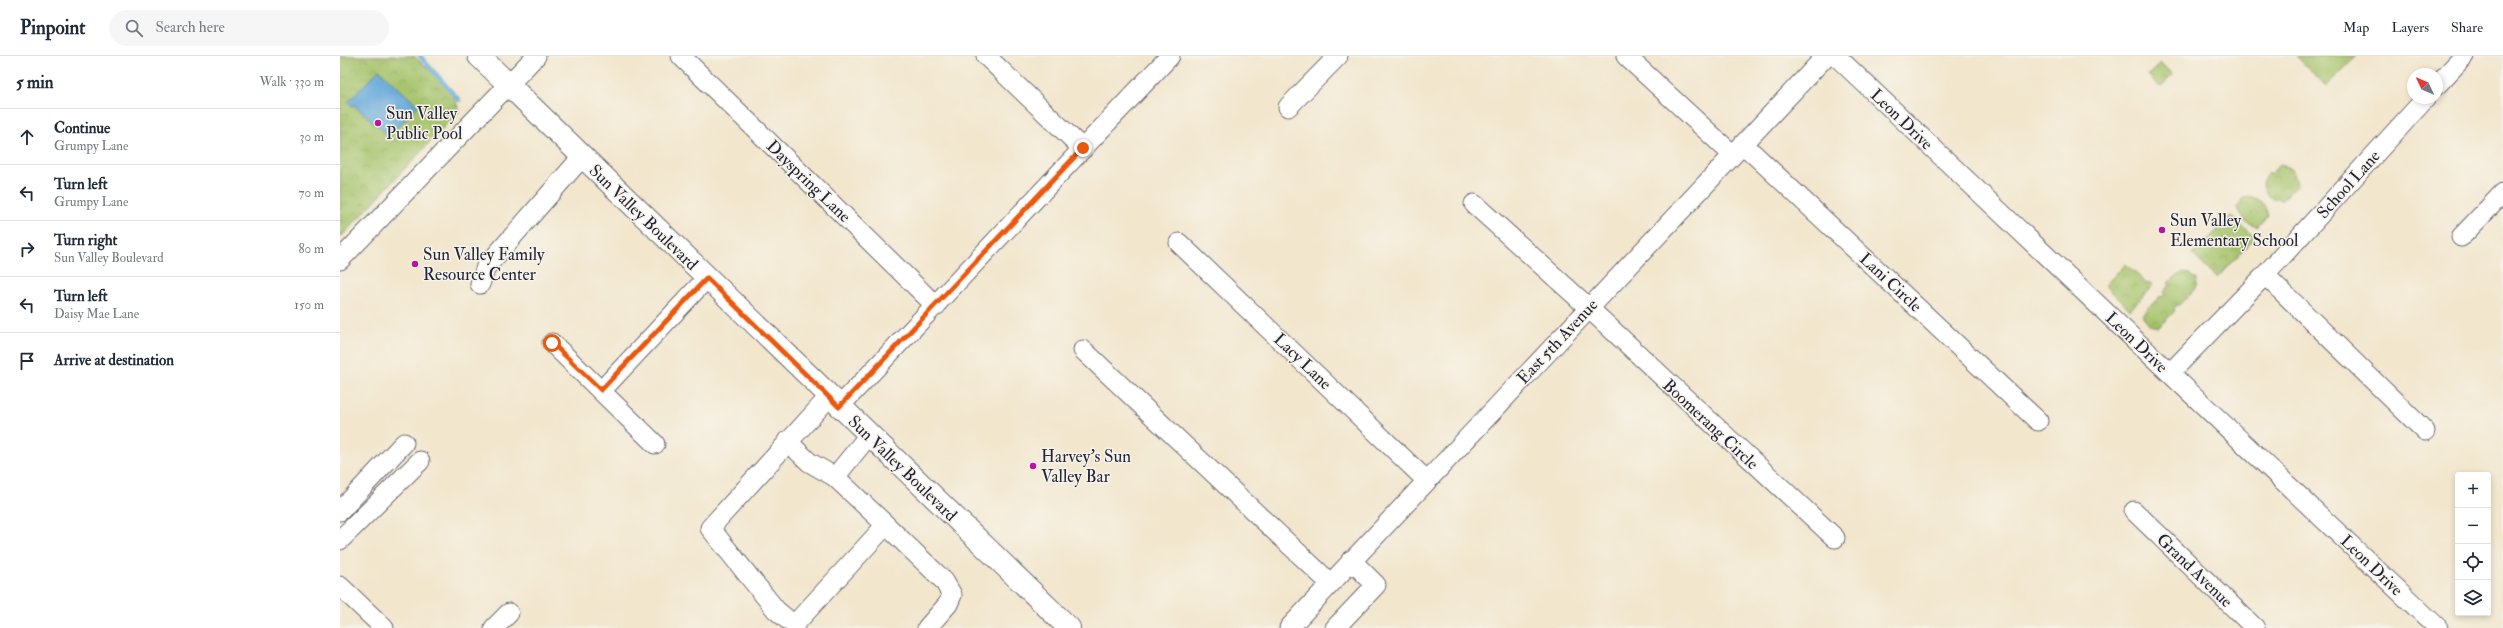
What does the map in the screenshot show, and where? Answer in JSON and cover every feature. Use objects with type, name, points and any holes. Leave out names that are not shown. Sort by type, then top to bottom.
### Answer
[{"type":"main road","name":"Sun Valley Boulevard","points":[[479,56],[834,402],[1069,628]]},
{"type":"street","points":[[340,260],[536,56]]},
{"type":"street","name":"Dayspring Lane","points":[[681,56],[936,306]]},
{"type":"street","points":[[986,56],[1083,148]]},
{"type":"street","points":[[886,525],[796,626],[776,610],[710,528],[787,441],[834,402],[936,306],[1170,56]]},
{"type":"street","points":[[1288,107],[1338,56]]},
{"type":"street","name":"Lani Circle","points":[[1626,56],[1738,149],[2038,421]]},
{"type":"street","name":"East 5th Avenue","points":[[1289,628],[1426,480],[1826,56]]},
{"type":"street","name":"Leon Drive","points":[[1836,56],[2438,628]]},
{"type":"street","points":[[2443,79],[2464,56]]},
{"type":"street","name":"School Lane","points":[[2170,373],[2265,275],[2421,104]]},
{"type":"street","points":[[480,284],[486,267],[582,157]]},
{"type":"street","points":[[2461,236],[2503,193]]},
{"type":"street","name":"Boomerang Circle","points":[[1474,204],[1835,538]]},
{"type":"street","name":"Lacy Lane","points":[[1179,243],[1426,480]]},
{"type":"street","points":[[2265,275],[2425,431]]},
{"type":"street","points":[[601,390],[707,278]]},
{"type":"street","points":[[552,343],[655,444]]},
{"type":"street","points":[[1083,350],[1330,583]]},
{"type":"street","points":[[835,477],[869,435]]},
{"type":"street","points":[[787,441],[809,462],[835,477],[944,581],[951,590],[952,595],[948,604],[927,628]]},
{"type":"street","points":[[340,511],[404,443]]},
{"type":"street","points":[[340,540],[420,461]]},
{"type":"street","name":"Grand Avenue","points":[[2134,512],[2255,628]]},
{"type":"street","points":[[1336,628],[1376,585],[1351,560]]},
{"type":"street","points":[[340,586],[384,628]]},
{"type":"street","points":[[494,628],[509,613]]},
{"type":"green space","points":[[340,56],[414,56],[447,88],[459,111],[340,238]]},
{"type":"green space","points":[[2296,56],[2357,56],[2326,86]]},
{"type":"green space","points":[[2161,63],[2173,75],[2160,87],[2148,75]]},
{"type":"green space","points":[[2280,165],[2288,167],[2293,171],[2297,185],[2282,200],[2274,199],[2269,196],[2262,183],[2268,173],[2270,174]]},
{"type":"green space","points":[[2247,196],[2255,198],[2261,202],[2268,215],[2257,227],[2244,220],[2237,207],[2242,202],[2241,200]]},
{"type":"green space","points":[[2231,216],[2255,237],[2217,278],[2193,255]]},
{"type":"green space","points":[[2126,264],[2147,284],[2150,282],[2153,285],[2130,310],[2105,285]]},
{"type":"green space","points":[[2182,273],[2190,274],[2197,280],[2196,288],[2179,305],[2175,305],[2174,312],[2159,327],[2150,325],[2142,315],[2159,297],[2166,295],[2164,292],[2170,285],[2168,283]]},
{"type":"water","points":[[379,70],[418,106],[389,136],[354,105],[352,106],[348,102]]},
{"type":"waterway","points":[[420,56],[459,100]]},
{"type":"place","name":"Sun Valley Public Pool","points":[[378,123]]},
{"type":"place","name":"Sun Valley Elementary School","points":[[2162,230]]},
{"type":"place","name":"Sun Valley Family Resource Center","points":[[415,264]]},
{"type":"place","name":"Harvey's Sun Valley Bar","points":[[1033,466]]},
{"type":"route","points":[[552,343],[601,390],[707,278],[839,407],[936,306],[1083,148]]}]
